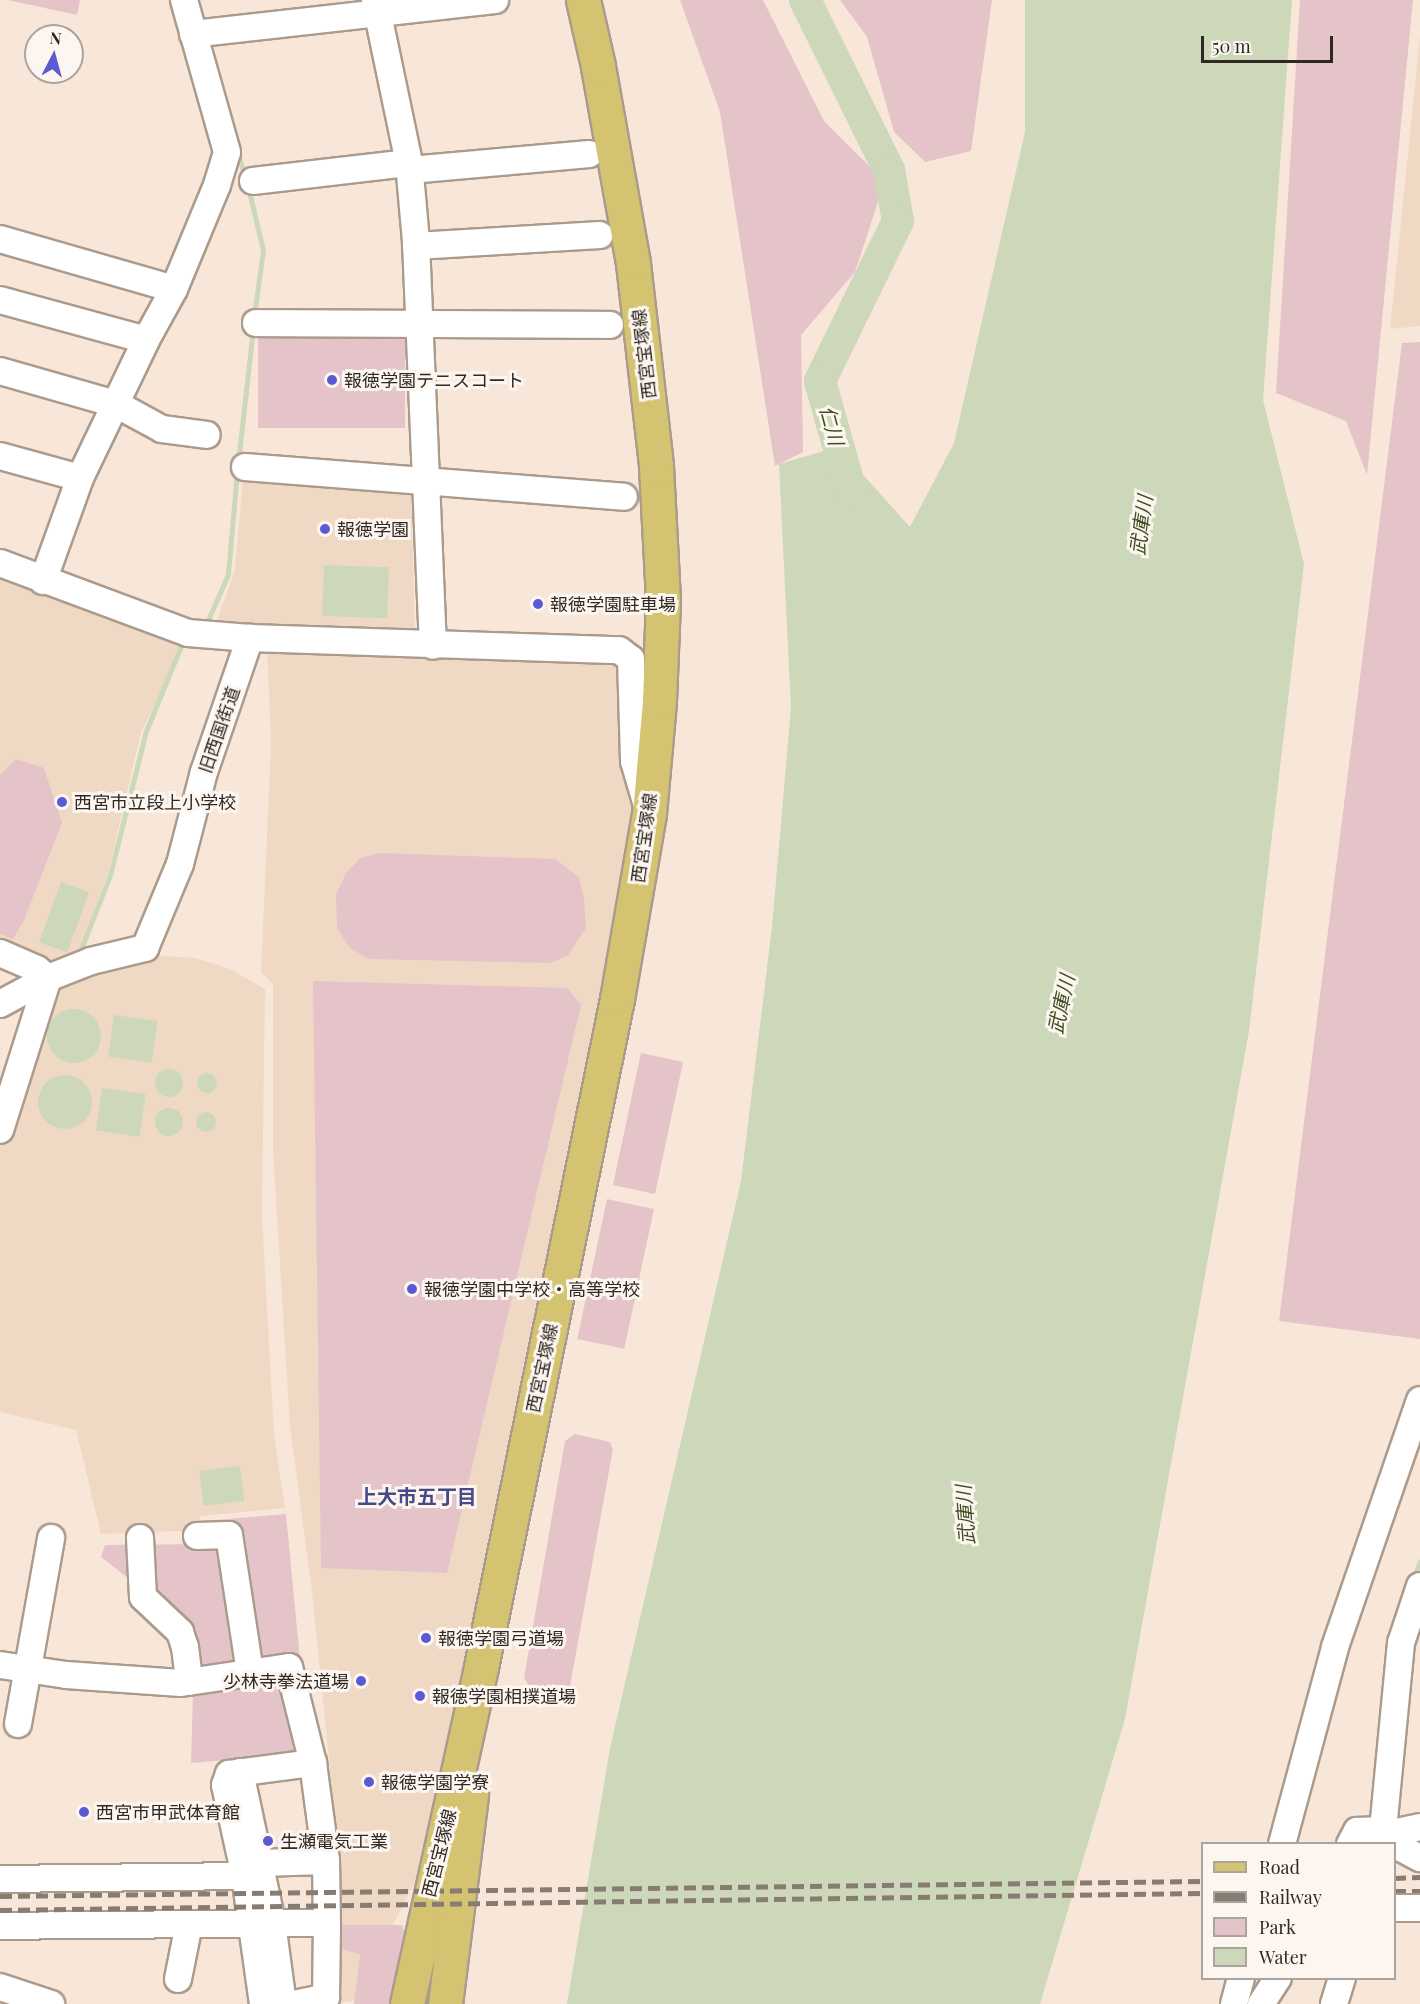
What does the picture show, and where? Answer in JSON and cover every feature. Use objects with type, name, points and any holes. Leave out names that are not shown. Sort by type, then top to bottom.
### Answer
[{"type":"main road","name":"西宮宝塚線","points":[[407,2004],[481,1667],[617,999],[650,814],[659,701],[663,600],[656,465],[633,263],[598,66],[583,0]]},
{"type":"main road","name":"西宮宝塚線","points":[[445,2004],[468,1826],[481,1667]]},
{"type":"street","points":[[43,580],[80,478],[146,340],[174,289],[217,185],[227,152],[184,0]]},
{"type":"street","points":[[193,34],[377,7],[495,0]]},
{"type":"street","points":[[377,7],[409,167],[416,246],[418,324],[428,481],[433,646]]},
{"type":"street","points":[[253,181],[589,154]]},
{"type":"street","points":[[416,246],[600,235]]},
{"type":"street","points":[[0,239],[174,289]]},
{"type":"street","points":[[0,300],[146,340]]},
{"type":"street","points":[[256,323],[610,325]]},
{"type":"street","points":[[0,371],[116,404],[162,429],[207,435]]},
{"type":"street","points":[[0,456],[80,478]]},
{"type":"street","points":[[245,467],[624,497]]},
{"type":"street","points":[[0,563],[188,633],[433,646],[619,650],[631,659],[634,761],[650,814]]},
{"type":"street","name":"旧西国街道","points":[[0,1004],[48,978],[91,961],[145,948],[180,864],[204,772],[250,638]]},
{"type":"street","points":[[0,953],[37,969],[48,978],[0,1130]]},
{"type":"street","points":[[1283,1842],[1335,1647],[1420,1400]]},
{"type":"street","points":[[197,1536],[229,1535],[250,1672]]},
{"type":"street","points":[[18,1724],[51,1538]]},
{"type":"street","points":[[140,1538],[143,1596],[180,1632],[185,1647],[189,1682]]},
{"type":"street","points":[[1376,1835],[1401,1643],[1412,1641],[1420,1586]]},
{"type":"street","points":[[0,1665],[66,1676],[189,1682],[289,1667],[313,1763],[326,1861],[327,1923],[326,1997],[294,2004]]},
{"type":"street","points":[[283,2004],[262,1923],[252,1869],[225,1785],[229,1774],[313,1763]]},
{"type":"street","points":[[1376,1835],[1420,1827]]},
{"type":"street","points":[[1376,1835],[1389,1842]]},
{"type":"street","points":[[1396,1845],[1420,1858]]},
{"type":"street","points":[[0,1879],[252,1869],[326,1861]]},
{"type":"street","points":[[1396,1908],[1420,1908]]},
{"type":"street","points":[[262,1923],[264,2004]]},
{"type":"street","points":[[0,1926],[327,1923]]},
{"type":"street","points":[[178,1979],[189,1924]]},
{"type":"street","points":[[1234,2004],[1240,1980]]},
{"type":"street","points":[[1261,2004],[1277,1980]]},
{"type":"street","points":[[1334,2004],[1341,1980]]},
{"type":"street","points":[[0,1987],[51,2004]]},
{"type":"shaded area","points":[[1420,36],[1420,326],[1390,329]]},
{"type":"shaded area","name":"報徳学園","points":[[243,477],[411,488],[415,634],[214,629],[235,570]]},
{"type":"shaded area","name":"西宮市立段上小学校","points":[[0,578],[186,642],[141,732],[108,873],[77,956],[55,966],[0,942]]},
{"type":"shaded area","name":"報徳学園中学校・高等学校","points":[[267,645],[616,656],[624,673],[637,807],[606,999],[419,1874],[354,2001],[329,2004],[335,1817],[312,1592],[290,1427],[273,1151],[273,984],[261,972],[271,744]]},
{"type":"shaded area","points":[[162,956],[196,958],[230,969],[265,989],[262,1215],[274,1434],[285,1508],[200,1516],[201,1530],[101,1534],[76,1430],[0,1412],[0,1145],[59,983],[96,968]]},
{"type":"green space","points":[[8,0],[80,0],[77,15]]},
{"type":"green space","points":[[680,0],[763,0],[824,121],[880,177],[878,202],[855,272],[801,335],[803,452],[775,466],[720,112]]},
{"type":"green space","points":[[840,0],[992,0],[971,151],[925,162],[894,132],[867,37]]},
{"type":"green space","points":[[1300,0],[1413,0],[1367,475],[1346,421],[1276,393]]},
{"type":"green space","name":"報徳学園テニスコート","points":[[258,332],[405,332],[405,428],[258,428]]},
{"type":"green space","points":[[1420,342],[1420,1339],[1279,1321],[1402,343]]},
{"type":"green space","points":[[16,759],[44,768],[62,823],[24,920],[13,939],[0,934],[0,775]]},
{"type":"green space","points":[[380,853],[555,859],[579,877],[584,898],[586,928],[568,955],[551,963],[368,959],[349,947],[337,928],[336,895],[346,873],[360,858]]},
{"type":"green space","points":[[313,981],[567,988],[581,1005],[447,1573],[321,1568]]},
{"type":"green space","points":[[641,1053],[683,1062],[655,1194],[613,1185]]},
{"type":"green space","points":[[607,1199],[654,1209],[624,1349],[577,1339]]},
{"type":"green space","points":[[575,1434],[610,1442],[613,1449],[570,1686],[559,1698],[531,1689],[524,1678],[565,1441]]},
{"type":"green space","points":[[286,1514],[309,1753],[191,1763],[194,1658],[183,1621],[101,1557],[105,1545],[207,1544],[204,1521]]},
{"type":"green space","points":[[341,1925],[402,1925],[405,1934],[390,2004],[354,2004],[360,1955],[341,1948]]},
{"type":"water","name":"武庫川","points":[[1025,0],[1292,0],[1263,400],[1304,564],[1249,1031],[1125,1719],[1040,2004],[567,2004],[610,1748],[741,1181],[772,927],[791,708],[779,464],[838,447],[910,527],[954,443],[1025,132]]},
{"type":"water","points":[[324,565],[389,567],[387,618],[322,616]]},
{"type":"water","points":[[61,882],[89,892],[67,952],[39,942]]},
{"type":"water","points":[[69,1009],[79,1009],[89,1013],[97,1021],[101,1036],[97,1051],[89,1059],[79,1063],[69,1063],[59,1059],[51,1051],[47,1041],[47,1031],[51,1021],[59,1013]]},
{"type":"water","points":[[114,1015],[158,1021],[152,1063],[108,1057]]},
{"type":"water","points":[[169,1069],[179,1073],[183,1083],[179,1093],[169,1097],[159,1093],[155,1083],[159,1073]]},
{"type":"water","points":[[207,1073],[214,1076],[217,1083],[214,1090],[207,1093],[200,1090],[197,1083],[200,1076]]},
{"type":"water","points":[[60,1075],[70,1075],[80,1079],[88,1087],[92,1102],[88,1117],[80,1125],[70,1129],[60,1129],[50,1125],[42,1117],[38,1107],[38,1097],[42,1087],[50,1079]]},
{"type":"water","points":[[102,1088],[146,1094],[140,1137],[96,1131]]},
{"type":"water","points":[[169,1108],[179,1112],[183,1122],[179,1132],[169,1136],[159,1132],[155,1122],[159,1112]]},
{"type":"water","points":[[202,1112],[210,1112],[216,1118],[216,1126],[210,1132],[202,1132],[196,1126],[196,1118]]},
{"type":"water","points":[[240,1466],[244,1501],[204,1506],[199,1471]]},
{"type":"waterway","name":"仁川","points":[[805,0],[889,170],[898,221],[820,381],[851,491]]},
{"type":"waterway","points":[[237,150],[245,178]]},
{"type":"waterway","points":[[248,187],[263,250],[254,316]]},
{"type":"waterway","points":[[238,462],[253,328]]},
{"type":"waterway","points":[[202,626],[208,620],[228,574],[237,472]]},
{"type":"waterway","points":[[81,949],[110,875],[146,731],[184,639]]},
{"type":"waterway","points":[[1412,1582],[1420,1561]]},
{"type":"railway","points":[[1396,1878],[1420,1877]]},
{"type":"railway","points":[[0,1896],[1201,1881]]},
{"type":"railway","points":[[1396,1891],[1420,1891]]},
{"type":"railway","points":[[0,1910],[1201,1893]]},
{"type":"place","name":"報徳学園テニスコート","points":[[332,380]]},
{"type":"place","name":"報徳学園","points":[[325,529]]},
{"type":"place","name":"報徳学園駐車場","points":[[538,604]]},
{"type":"place","name":"西宮市立段上小学校","points":[[62,802]]},
{"type":"place","name":"報徳学園中学校・高等学校","points":[[412,1289]]},
{"type":"place","name":"報徳学園弓道場","points":[[426,1638]]},
{"type":"place","name":"少林寺拳法道場","points":[[361,1681]]},
{"type":"place","name":"報徳学園相撲道場","points":[[420,1696]]},
{"type":"place","name":"報徳学園学寮","points":[[369,1782]]},
{"type":"place","name":"西宮市甲武体育館","points":[[84,1812]]},
{"type":"place","name":"生瀬電気工業","points":[[268,1841]]},
{"type":"district","name":"上大市五丁目","points":[[417,1495]]}]
